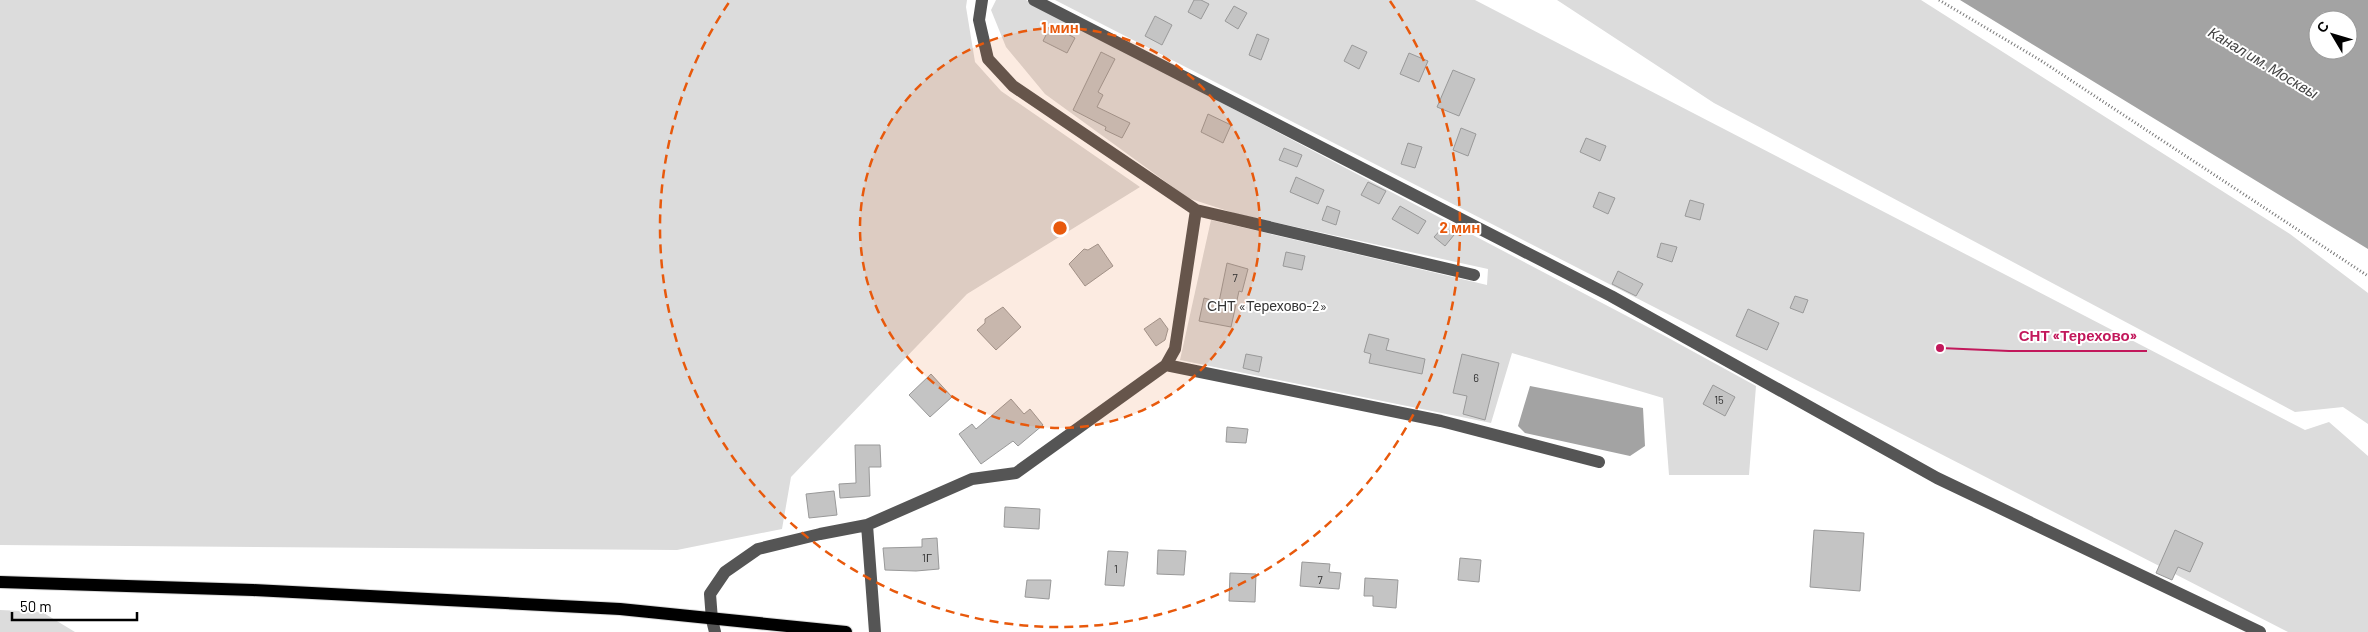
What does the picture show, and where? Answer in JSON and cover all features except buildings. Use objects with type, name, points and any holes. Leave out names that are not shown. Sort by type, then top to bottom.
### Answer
[{"type":"main road","points":[[0,582],[253,590],[620,609],[714,626],[846,632]]},
{"type":"street","points":[[982,0],[979,20],[988,59],[1013,86],[1196,210],[1474,275]]},
{"type":"street","points":[[1034,0],[1611,296],[1937,478],[2260,632]]},
{"type":"street","points":[[714,626],[710,594],[725,572],[758,549],[867,525],[972,479],[1016,473],[1166,365],[1175,349],[1196,210]]},
{"type":"street","points":[[1166,365],[1441,421],[1599,462]]},
{"type":"street","points":[[867,525],[875,632]]},
{"type":"path","points":[[1939,0],[2040,60],[2368,276]]},
{"type":"green space","points":[[0,0],[967,0],[966,7],[975,62],[1001,91],[1140,187],[967,294],[791,477],[782,529],[677,550],[0,545]]},
{"type":"green space","name":"СНТ «Терехово-2»","points":[[996,0],[1026,0],[1663,335],[1756,386],[1749,475],[1669,475],[1663,398],[1512,353],[1491,423],[1180,360],[1211,220],[1487,285],[1488,269],[1237,214],[1188,198],[1045,94],[1006,47],[991,10]]},
{"type":"green space","points":[[1055,0],[1475,0],[2305,430],[2329,422],[2368,456],[2368,632],[2288,632]]},
{"type":"green space","points":[[1557,0],[1921,0],[2290,234],[2368,293],[2368,424],[2343,407],[2295,412],[1714,103]]},
{"type":"green space","points":[[0,610],[42,612],[75,632],[0,632]]},
{"type":"water","name":"Канал им. Москвы","points":[[1960,0],[2368,0],[2368,249]]},
{"type":"water","points":[[1530,386],[1643,408],[1645,446],[1630,456],[1525,433],[1518,426]]},
{"type":"place","name":"СНТ «Терехово»","points":[[1940,348]]}]
